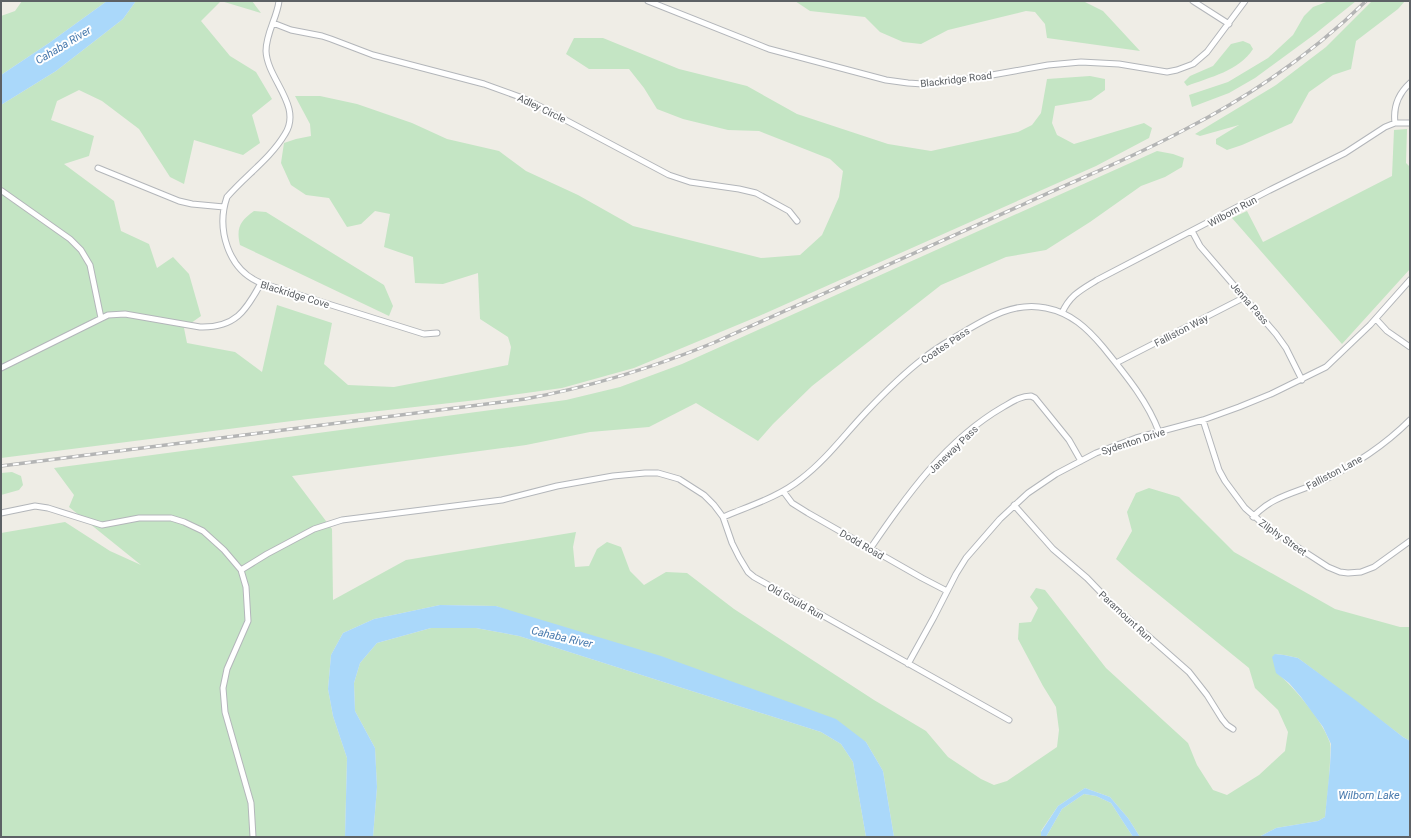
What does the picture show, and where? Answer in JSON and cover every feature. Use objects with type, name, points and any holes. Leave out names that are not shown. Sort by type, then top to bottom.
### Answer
[{"type":"street","name":"Blackridge Cove","points":[[279,1],[268,35],[267,58],[272,73],[287,104],[290,116],[289,125],[286,134],[270,155],[227,197],[222,222],[225,238],[235,263],[242,272],[260,283],[424,334],[437,333]]},
{"type":"street","name":"Blackridge Road","points":[[648,1],[768,49],[886,80],[908,83],[938,83],[1048,65],[1081,62],[1119,64],[1167,72],[1185,67],[1201,58],[1215,44],[1245,1]]},
{"type":"street","points":[[1194,1],[1229,24]]},
{"type":"street","name":"Adley Circle","points":[[273,23],[291,30],[331,38],[373,55],[484,84],[512,94],[541,107],[669,175],[690,182],[756,193],[789,211],[797,221]]},
{"type":"street","points":[[1395,123],[1394,114],[1397,99],[1410,83]]},
{"type":"street","name":"Wilborn Run","points":[[1062,313],[1072,296],[1084,288],[1268,191],[1345,154],[1364,142],[1376,132],[1395,123],[1410,123]]},
{"type":"street","points":[[98,168],[179,201],[192,204],[224,207]]},
{"type":"street","points":[[2,191],[70,239],[81,250],[90,265],[102,318]]},
{"type":"street","name":"Jenna Pass","points":[[1192,231],[1200,246],[1276,334],[1286,348],[1302,380]]},
{"type":"street","name":"Sydenton Drive","points":[[908,664],[966,558],[983,537],[1014,505],[1042,483],[1081,461],[1116,446],[1239,408],[1302,380],[1326,367],[1376,319],[1410,280]]},
{"type":"street","points":[[1,368],[108,315],[125,314],[210,328],[230,322],[249,305],[260,283]]},
{"type":"street","name":"Falliston Way","points":[[1116,363],[1245,297]]},
{"type":"street","name":"Coates Pass","points":[[723,518],[783,491],[801,479],[820,462],[886,392],[938,347],[996,314],[1022,307],[1047,308],[1071,317],[1084,327],[1116,363],[1150,410],[1159,432]]},
{"type":"street","points":[[1376,319],[1387,331],[1410,347]]},
{"type":"street","name":"Janeway Pass","points":[[870,549],[905,499],[947,451],[978,424],[1018,399],[1031,396],[1035,398],[1068,440],[1081,461]]},
{"type":"street","name":"Zilphy Street","points":[[1203,420],[1219,470],[1244,508],[1264,526],[1328,567],[1340,572],[1355,573],[1369,569],[1380,563],[1410,541]]},
{"type":"street","name":"Falliston Lane","points":[[1253,517],[1261,508],[1273,500],[1312,485],[1350,465],[1386,442],[1410,420]]},
{"type":"street","name":"Old Gould Run","points":[[241,570],[267,554],[314,529],[342,520],[502,500],[557,486],[613,476],[652,473],[667,475],[679,479],[704,495],[714,505],[723,518],[739,557],[748,572],[754,578],[1009,720]]},
{"type":"street","name":"Dodd Road","points":[[783,491],[792,503],[870,549],[947,591]]},
{"type":"street","name":"Paramount Run","points":[[1014,505],[1053,549],[1087,578],[1114,606],[1189,672],[1201,686],[1222,719],[1233,729]]},
{"type":"street","points":[[1,513],[35,506],[48,508],[102,525],[140,518],[171,518],[203,531],[224,550],[241,570],[246,587],[248,621],[227,669],[223,688],[225,712],[251,803],[253,837]]},
{"type":"green space","points":[[22,1],[107,1],[49,43],[1,75],[1,16],[15,11]]},
{"type":"green space","points":[[136,1],[221,1],[201,21],[230,56],[256,72],[272,99],[252,115],[260,143],[243,155],[194,140],[184,184],[170,177],[139,129],[102,101],[79,90],[57,101],[51,120],[94,136],[89,156],[64,164],[114,201],[121,231],[149,244],[157,268],[173,257],[189,274],[201,316],[184,328],[187,343],[235,352],[262,372],[277,305],[332,323],[324,364],[348,385],[394,387],[508,365],[511,347],[508,337],[480,319],[478,273],[443,284],[415,283],[413,257],[384,247],[390,214],[375,211],[361,224],[347,227],[329,198],[306,195],[291,185],[281,163],[284,143],[311,136],[310,124],[295,96],[320,96],[357,104],[412,123],[447,139],[499,151],[526,171],[578,195],[633,226],[761,258],[800,255],[822,235],[839,197],[843,171],[830,159],[759,131],[728,130],[683,119],[657,109],[644,88],[629,69],[589,69],[566,54],[574,38],[603,38],[679,69],[747,86],[797,114],[888,144],[931,151],[1018,132],[1032,125],[1041,113],[1047,79],[1090,76],[1105,79],[1105,90],[1091,100],[1055,106],[1052,123],[1057,135],[1074,144],[1144,123],[1152,128],[1149,138],[1096,166],[759,316],[634,368],[562,388],[477,400],[308,419],[1,458],[1,105],[56,71],[123,19]]},
{"type":"green space","points":[[221,1],[252,1],[261,13]]},
{"type":"green space","points":[[795,1],[1083,1],[1103,11],[1140,51],[1047,38],[1045,24],[1035,12],[1026,11],[948,30],[921,44],[903,42],[880,32],[865,17],[810,11]]},
{"type":"green space","points":[[1329,1],[1356,1],[1315,34],[1255,78],[1229,93],[1192,107],[1189,95],[1228,82],[1268,58],[1293,35],[1304,16],[1313,7]]},
{"type":"green space","points":[[1372,1],[1405,1],[1398,9],[1356,41],[1351,69],[1333,75],[1309,92],[1292,123],[1227,150],[1216,144],[1216,139],[1239,125],[1200,136],[1195,134],[1276,85],[1326,47]]},
{"type":"green space","points":[[1243,41],[1250,44],[1253,49],[1240,63],[1214,76],[1187,86],[1184,82],[1190,76],[1213,66],[1231,44]]},
{"type":"green space","points":[[1407,129],[1406,163],[1410,167],[1410,269],[1342,344],[1232,218],[1247,211],[1263,242],[1392,176],[1394,130]]},
{"type":"green space","points":[[1157,151],[1184,158],[1182,167],[1165,177],[1141,186],[1090,222],[1046,250],[1006,257],[941,285],[812,386],[773,424],[758,441],[696,403],[649,427],[590,432],[526,445],[292,476],[332,529],[333,600],[406,560],[576,532],[573,547],[575,567],[589,566],[597,549],[607,542],[621,547],[630,571],[644,585],[666,572],[687,573],[734,609],[874,700],[926,731],[948,757],[981,779],[994,785],[1007,781],[1057,747],[1059,730],[1056,707],[1018,639],[1019,623],[1031,622],[1038,608],[1030,597],[1036,588],[1045,590],[1106,668],[1188,743],[1197,765],[1213,790],[1227,795],[1259,775],[1285,751],[1288,732],[1278,710],[1255,688],[1249,668],[1116,559],[1132,531],[1127,512],[1136,493],[1149,488],[1179,497],[1234,552],[1335,609],[1400,627],[1410,627],[1410,741],[1298,658],[1275,654],[1276,672],[1291,686],[1315,715],[1330,743],[1330,773],[1325,817],[1318,821],[1276,828],[1259,837],[1140,837],[1128,818],[1110,797],[1085,788],[1058,806],[1041,831],[1041,837],[894,837],[883,771],[866,742],[496,606],[440,605],[374,619],[343,633],[331,655],[328,689],[333,716],[347,758],[345,837],[1,837],[1,533],[65,522],[110,551],[141,565],[69,507],[74,495],[54,468],[566,400],[620,387],[682,364]]},
{"type":"green space","points":[[254,211],[266,212],[384,285],[393,306],[389,316],[240,245],[240,225],[245,218]]},
{"type":"green space","points":[[12,472],[21,476],[23,485],[19,490],[1,495],[1,473]]},
{"type":"green space","points":[[431,628],[476,628],[519,636],[821,732],[841,744],[853,762],[866,837],[373,837],[377,787],[375,748],[355,711],[354,683],[360,663],[377,643]]},
{"type":"green space","points":[[1084,794],[1096,796],[1111,803],[1133,837],[1046,837],[1062,809]]},
{"type":"water","name":"Cahaba River","points":[[107,1],[136,1],[123,19],[56,71],[1,105],[1,75],[49,43]]},
{"type":"water","name":"Cahaba River","points":[[440,605],[496,606],[661,656],[836,719],[866,742],[883,771],[894,837],[866,837],[853,762],[841,744],[821,732],[519,636],[476,628],[431,628],[377,643],[360,663],[354,683],[355,711],[375,748],[377,787],[373,837],[345,837],[347,758],[333,716],[328,689],[331,655],[343,633],[374,619]]},
{"type":"water","name":"Wilborn Lake","points":[[1275,654],[1298,658],[1410,741],[1410,837],[1259,837],[1276,828],[1318,821],[1325,817],[1330,766],[1331,744],[1323,727],[1289,683],[1276,673],[1272,657]]},
{"type":"water","points":[[1085,788],[1110,797],[1128,818],[1140,837],[1133,837],[1111,803],[1096,796],[1084,794],[1062,809],[1046,837],[1041,837],[1041,832],[1058,806]]},
{"type":"railway","points":[[1,466],[525,399],[597,383],[644,369],[713,343],[1104,169],[1164,140],[1209,117],[1257,88],[1303,56],[1366,1]]}]
